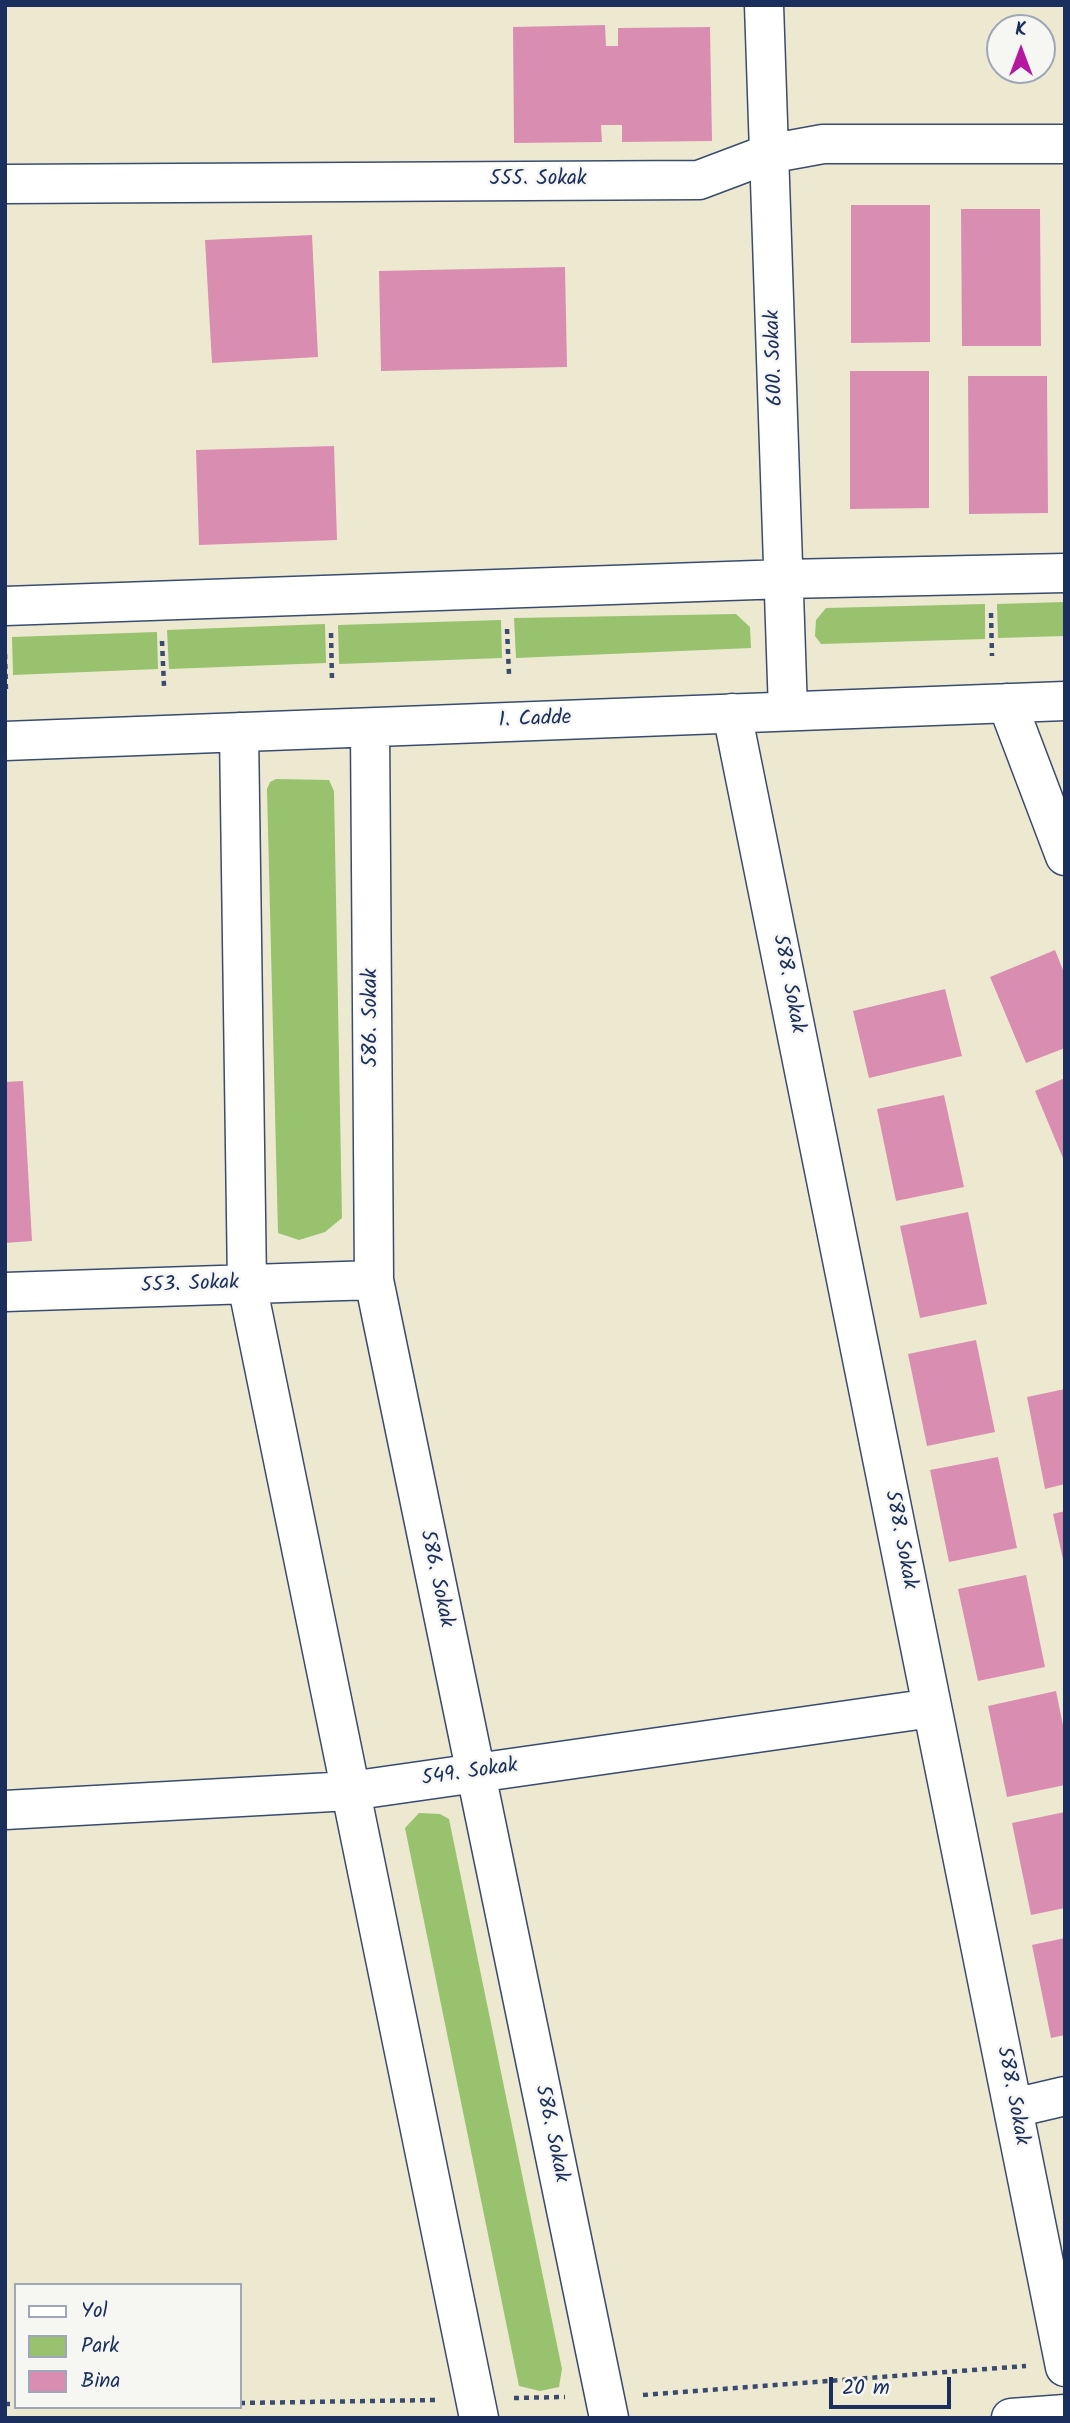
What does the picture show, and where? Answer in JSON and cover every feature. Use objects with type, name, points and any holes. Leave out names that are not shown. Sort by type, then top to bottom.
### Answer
[{"type":"street","name":"600. Sokak","points":[[764,5],[788,711]]},
{"type":"street","name":"555. Sokak","points":[[5,184],[699,180],[768,155],[823,144],[1065,144]]},
{"type":"street","points":[[5,606],[785,579],[1065,573]]},
{"type":"street","name":"1. Cadde","points":[[5,741],[1065,701]]},
{"type":"street","points":[[1007,703],[1065,856]]},
{"type":"street","name":"588. Sokak","points":[[732,713],[1064,2365]]},
{"type":"street","name":"586. Sokak","points":[[370,728],[374,1280],[606,2407]]},
{"type":"street","points":[[239,732],[247,1284],[477,2409]]},
{"type":"street","name":"553. Sokak","points":[[5,1292],[374,1280]]},
{"type":"street","name":"549. Sokak","points":[[5,1810],[350,1791],[932,1708]]},
{"type":"street","points":[[1014,2108],[1065,2096]]},
{"type":"street","points":[[1011,2418],[1065,2414]]},
{"type":"path","points":[[991,610],[992,656]]},
{"type":"path","points":[[507,625],[509,674]]},
{"type":"path","points":[[331,631],[332,680]]},
{"type":"path","points":[[162,636],[164,686]]},
{"type":"path","points":[[5,654],[6,691]]},
{"type":"path","points":[[242,2403],[477,2409],[606,2407],[678,2393],[1064,2365]]},
{"type":"green space","points":[[1065,602],[1065,636],[998,638],[997,604]]},
{"type":"green space","points":[[985,604],[985,639],[821,644],[815,636],[816,620],[826,608]]},
{"type":"green space","points":[[736,614],[750,627],[751,648],[516,658],[514,618]]},
{"type":"green space","points":[[501,620],[502,658],[339,664],[338,625]]},
{"type":"green space","points":[[325,624],[326,663],[169,669],[167,630]]},
{"type":"green space","points":[[157,632],[158,669],[13,675],[12,637]]},
{"type":"green space","points":[[276,779],[329,780],[334,791],[342,1218],[325,1232],[299,1240],[278,1233],[267,789],[270,782]]},
{"type":"green space","points":[[419,1813],[440,1814],[449,1819],[562,2369],[559,2387],[540,2391],[519,2386],[405,1828]]},
{"type":"building","points":[[605,25],[606,46],[618,46],[618,28],[710,27],[712,141],[622,142],[622,125],[601,125],[602,142],[514,143],[513,27]]},
{"type":"building","points":[[851,205],[930,205],[930,342],[851,343]]},
{"type":"building","points":[[961,209],[1040,209],[1041,346],[962,346]]},
{"type":"building","points":[[312,235],[318,357],[212,363],[205,240]]},
{"type":"building","points":[[565,267],[567,367],[381,371],[379,271]]},
{"type":"building","points":[[850,371],[929,371],[929,508],[850,509]]},
{"type":"building","points":[[968,376],[1047,376],[1048,513],[969,514]]},
{"type":"building","points":[[334,446],[337,540],[199,545],[196,450]]},
{"type":"building","points":[[1055,950],[1065,975],[1065,1048],[1026,1063],[990,977]]},
{"type":"building","points":[[945,989],[962,1056],[869,1078],[853,1011]]},
{"type":"building","points":[[1065,1078],[1065,1163],[1035,1091]]},
{"type":"building","points":[[23,1081],[32,1241],[5,1243],[5,1082]]},
{"type":"building","points":[[944,1095],[964,1187],[896,1201],[877,1109]]},
{"type":"building","points":[[968,1212],[987,1304],[920,1318],[900,1226]]},
{"type":"building","points":[[976,1340],[995,1432],[927,1446],[908,1354]]},
{"type":"building","points":[[1065,1389],[1065,1484],[1045,1489],[1027,1397]]},
{"type":"building","points":[[998,1457],[1017,1548],[949,1562],[930,1470]]},
{"type":"building","points":[[1065,1511],[1065,1564],[1064,1564],[1053,1514]]},
{"type":"building","points":[[1026,1575],[1045,1667],[978,1681],[958,1589]]},
{"type":"building","points":[[1056,1691],[1065,1735],[1065,1785],[1007,1797],[988,1706]]},
{"type":"building","points":[[1065,1812],[1065,1908],[1031,1915],[1012,1823]]},
{"type":"building","points":[[1065,1938],[1065,2035],[1051,2038],[1032,1945]]}]
